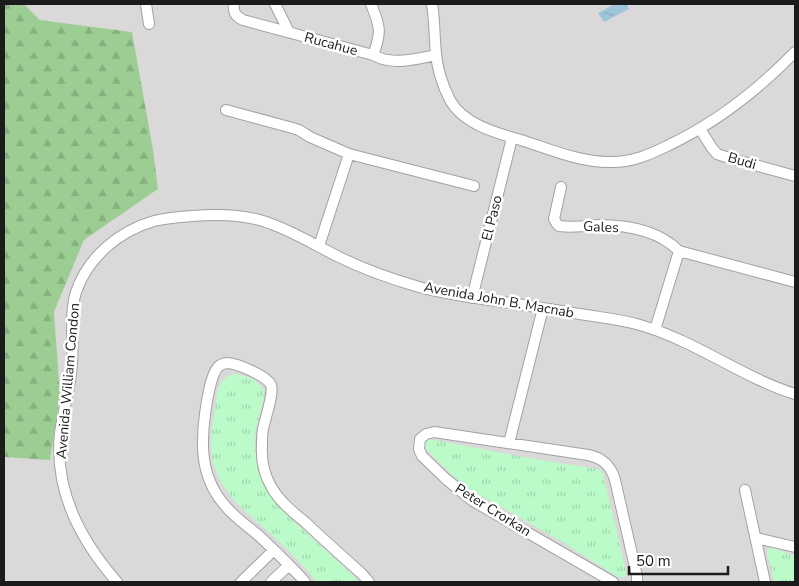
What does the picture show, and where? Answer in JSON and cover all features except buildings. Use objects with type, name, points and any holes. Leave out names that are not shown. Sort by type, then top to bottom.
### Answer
[{"type":"street","points":[[146,4],[149,24]]},
{"type":"street","name":"Rucahue","points":[[234,4],[235,14],[238,18],[386,60],[418,59],[436,55]]},
{"type":"street","name":"Rucahue","points":[[275,4],[289,32]]},
{"type":"street","name":"Rucahue","points":[[372,4],[380,30],[380,37],[373,55]]},
{"type":"street","points":[[432,4],[436,55],[440,73],[449,99],[462,116],[512,138],[579,158],[600,162],[632,160],[654,152],[700,129],[769,78],[795,52]]},
{"type":"street","points":[[226,110],[299,130],[310,137],[349,154],[474,186]]},
{"type":"street","name":"Budi","points":[[700,129],[717,154],[795,176]]},
{"type":"street","name":"El Paso","points":[[472,298],[512,138]]},
{"type":"street","points":[[319,246],[349,154]]},
{"type":"street","name":"Gales","points":[[561,187],[554,219],[559,226],[600,225],[640,230],[662,238],[679,250],[795,282]]},
{"type":"street","name":"Avenida John B. Macnab","points":[[172,218],[219,215],[248,217],[276,225],[358,265],[399,281],[446,294],[618,320],[655,330],[689,344],[770,385],[795,394]]},
{"type":"street","name":"Avenida William Condon","points":[[118,582],[94,550],[76,520],[68,502],[61,476],[59,445],[72,367],[73,306],[84,276],[106,247],[130,230],[157,220],[172,218]]},
{"type":"street","points":[[655,330],[679,250]]},
{"type":"street","points":[[509,443],[543,308]]},
{"type":"street","points":[[304,582],[274,550],[230,512],[215,492],[205,468],[202,446],[206,411],[213,376],[218,368],[225,364],[230,363],[264,377],[272,388],[263,430],[262,462],[272,488],[290,510],[369,582]]},
{"type":"street","name":"Peter Crorkan","points":[[613,582],[473,501],[457,489],[420,452],[418,443],[420,439],[430,432],[434,432],[588,455],[601,459],[614,474],[616,480],[637,582]]},
{"type":"street","points":[[745,490],[765,582]]},
{"type":"street","points":[[756,538],[795,547]]},
{"type":"street","points":[[241,582],[274,550]]},
{"type":"street","points":[[271,582],[289,565]]},
{"type":"shaded area","points":[[24,4],[795,4],[795,582],[4,582],[4,457],[50,459],[60,395],[54,312],[84,240],[158,189],[132,32],[40,20]]},
{"type":"green space","points":[[4,4],[24,4],[40,20],[132,32],[158,189],[84,240],[54,312],[60,395],[50,460],[4,457]]},
{"type":"green space","points":[[233,374],[252,379],[260,385],[265,393],[255,433],[255,451],[263,485],[287,515],[360,582],[317,582],[284,546],[237,503],[223,485],[213,462],[211,449],[212,428],[219,388],[228,376]]},
{"type":"green space","points":[[429,439],[599,469],[604,477],[626,574],[623,577],[618,577],[554,537],[469,489],[426,449],[425,443]]},
{"type":"green space","points":[[771,547],[795,556],[795,582],[774,582],[767,554],[767,550]]},
{"type":"water","points":[[615,4],[626,4],[629,9],[604,22],[598,13]]}]
